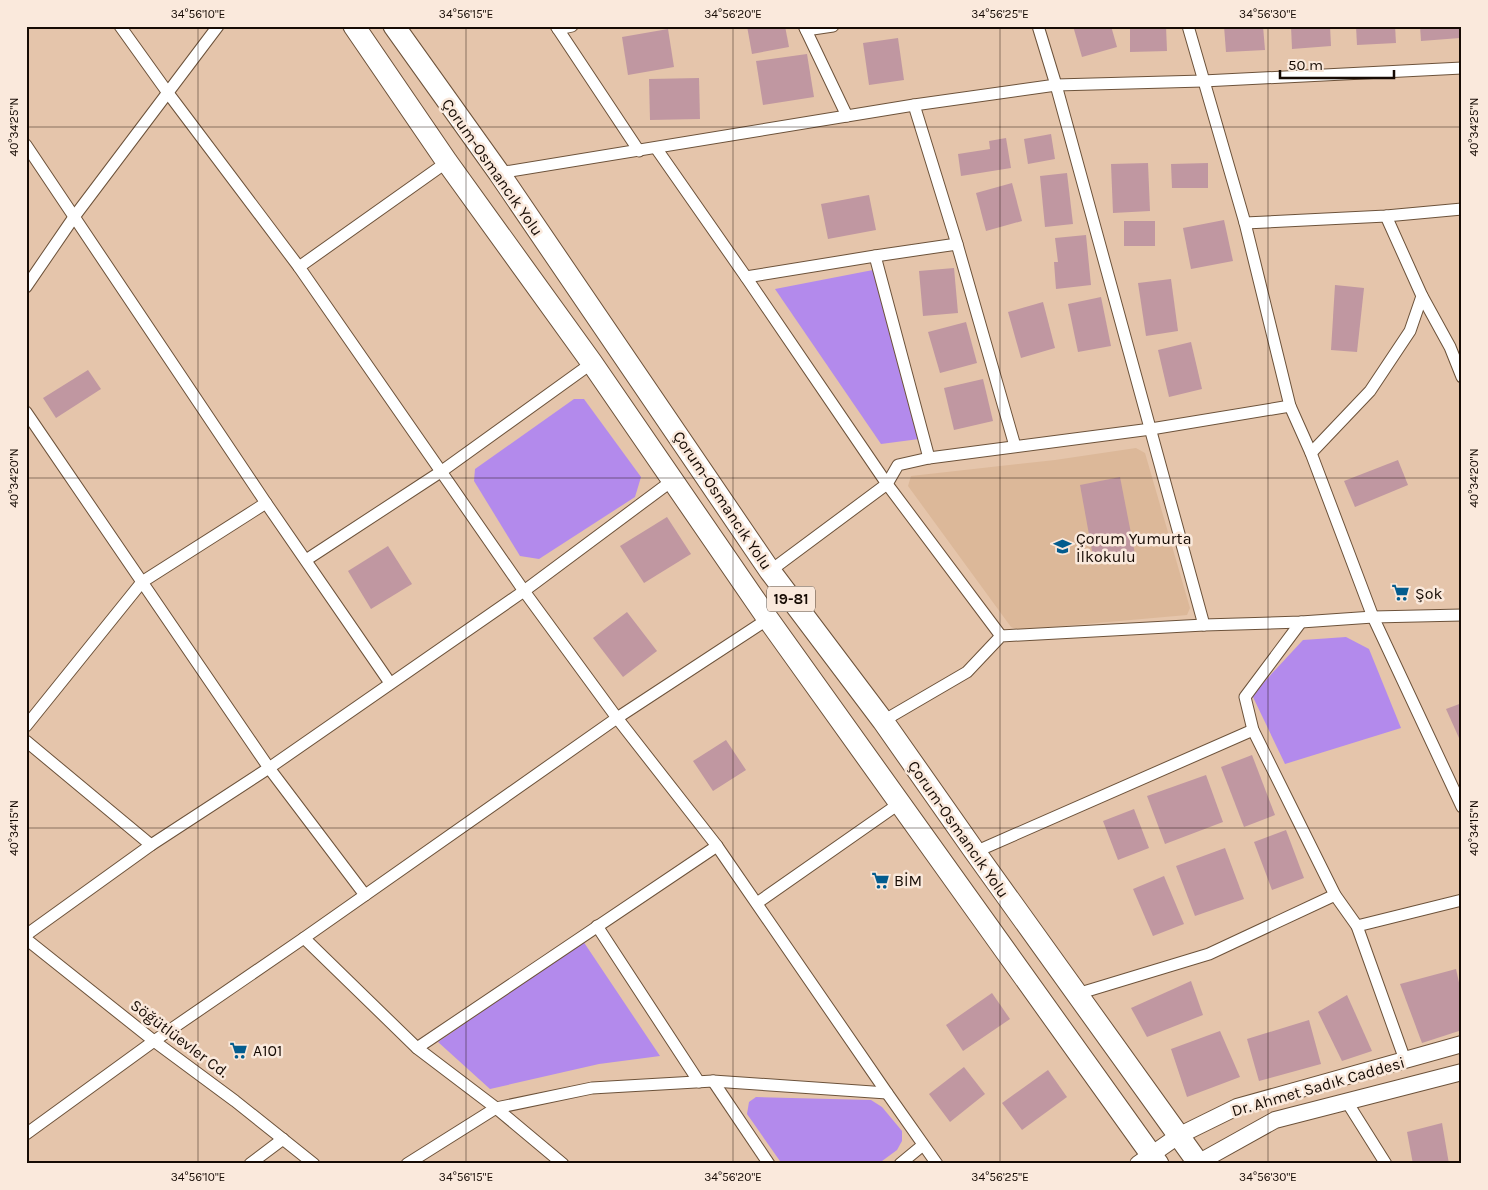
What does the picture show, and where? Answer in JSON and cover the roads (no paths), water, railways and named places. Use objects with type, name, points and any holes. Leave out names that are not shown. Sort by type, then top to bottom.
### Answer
[{"type":"highway","name":"Çorum-Osmancık Yolu","points":[[354,26],[447,162],[592,362],[768,619],[900,803],[1149,1160]]},
{"type":"highway","name":"Çorum-Osmancık Yolu","points":[[394,26],[499,173],[770,571],[883,721],[1198,1163]]},
{"type":"street","points":[[120,26],[299,267],[524,591],[617,718],[717,846],[886,1093],[937,1164]]},
{"type":"street","points":[[26,287],[74,217],[218,26]]},
{"type":"street","points":[[572,26],[557,28],[639,150]]},
{"type":"street","points":[[833,26],[805,28],[847,116]]},
{"type":"street","points":[[1038,26],[1056,85],[1204,624]]},
{"type":"street","points":[[1188,26],[1245,223],[1290,406],[1311,453],[1373,617],[1462,807]]},
{"type":"street","points":[[499,173],[914,105],[1056,85],[1203,81],[1462,68]]},
{"type":"street","points":[[914,105],[1016,446]]},
{"type":"street","points":[[26,145],[266,503],[390,683]]},
{"type":"street","points":[[656,148],[887,484],[1001,636]]},
{"type":"street","points":[[299,267],[447,162]]},
{"type":"street","points":[[1245,223],[1386,216],[1462,209]]},
{"type":"street","points":[[1386,216],[1422,296],[1456,347],[1462,377]]},
{"type":"street","points":[[746,278],[957,244]]},
{"type":"street","points":[[875,256],[929,458]]},
{"type":"street","points":[[1311,453],[1370,391],[1410,331],[1422,296]]},
{"type":"street","points":[[306,560],[442,471],[592,362]]},
{"type":"street","points":[[770,571],[887,484],[898,464],[1016,446],[1151,430],[1290,406]]},
{"type":"street","points":[[26,412],[269,768],[364,895]]},
{"type":"street","points":[[26,934],[151,845],[269,768],[524,591],[674,480]]},
{"type":"street","points":[[26,726],[142,582],[266,503]]},
{"type":"street","points":[[883,721],[967,672],[1001,636],[1204,624],[1462,615]]},
{"type":"street","points":[[26,1134],[154,1041],[617,718],[768,619]]},
{"type":"street","points":[[1301,622],[1245,697],[1253,730],[1335,895],[1357,926],[1405,1060]]},
{"type":"street","points":[[975,852],[1253,730]]},
{"type":"street","points":[[26,741],[151,845]]},
{"type":"street","points":[[757,903],[900,803]]},
{"type":"street","points":[[417,1048],[717,846]]},
{"type":"street","points":[[1077,994],[1209,954],[1335,895]]},
{"type":"street","points":[[1357,926],[1462,900]]},
{"type":"street","points":[[597,926],[699,1082]]},
{"type":"street","points":[[304,938],[417,1048],[496,1108],[563,1164]]},
{"type":"street","name":"Söğütlüevler Cd.","points":[[26,939],[154,1041],[235,1100],[314,1164]]},
{"type":"street","name":"Dr. Ahmet Sadık Caddesi","points":[[1149,1160],[1178,1136],[1237,1107],[1462,1044]]},
{"type":"street","name":"Dr. Ahmet Sadık Caddesi","points":[[1198,1163],[1275,1120],[1462,1072]]},
{"type":"street","points":[[407,1164],[496,1108],[592,1088],[714,1081],[886,1093]]},
{"type":"street","points":[[714,1081],[769,1164]]},
{"type":"street","points":[[1347,1102],[1386,1164]]},
{"type":"street","points":[[250,1164],[283,1139]]},
{"type":"street","points":[[900,1164],[924,1145]]},
{"type":"place","name":"Çorum Yumurta İlkokulu","points":[[1062,547]]},
{"type":"place","name":"Şok","points":[[1401,593]]},
{"type":"place","name":"BİM","points":[[880,880]]},
{"type":"place","name":"A101","points":[[239,1050]]}]
